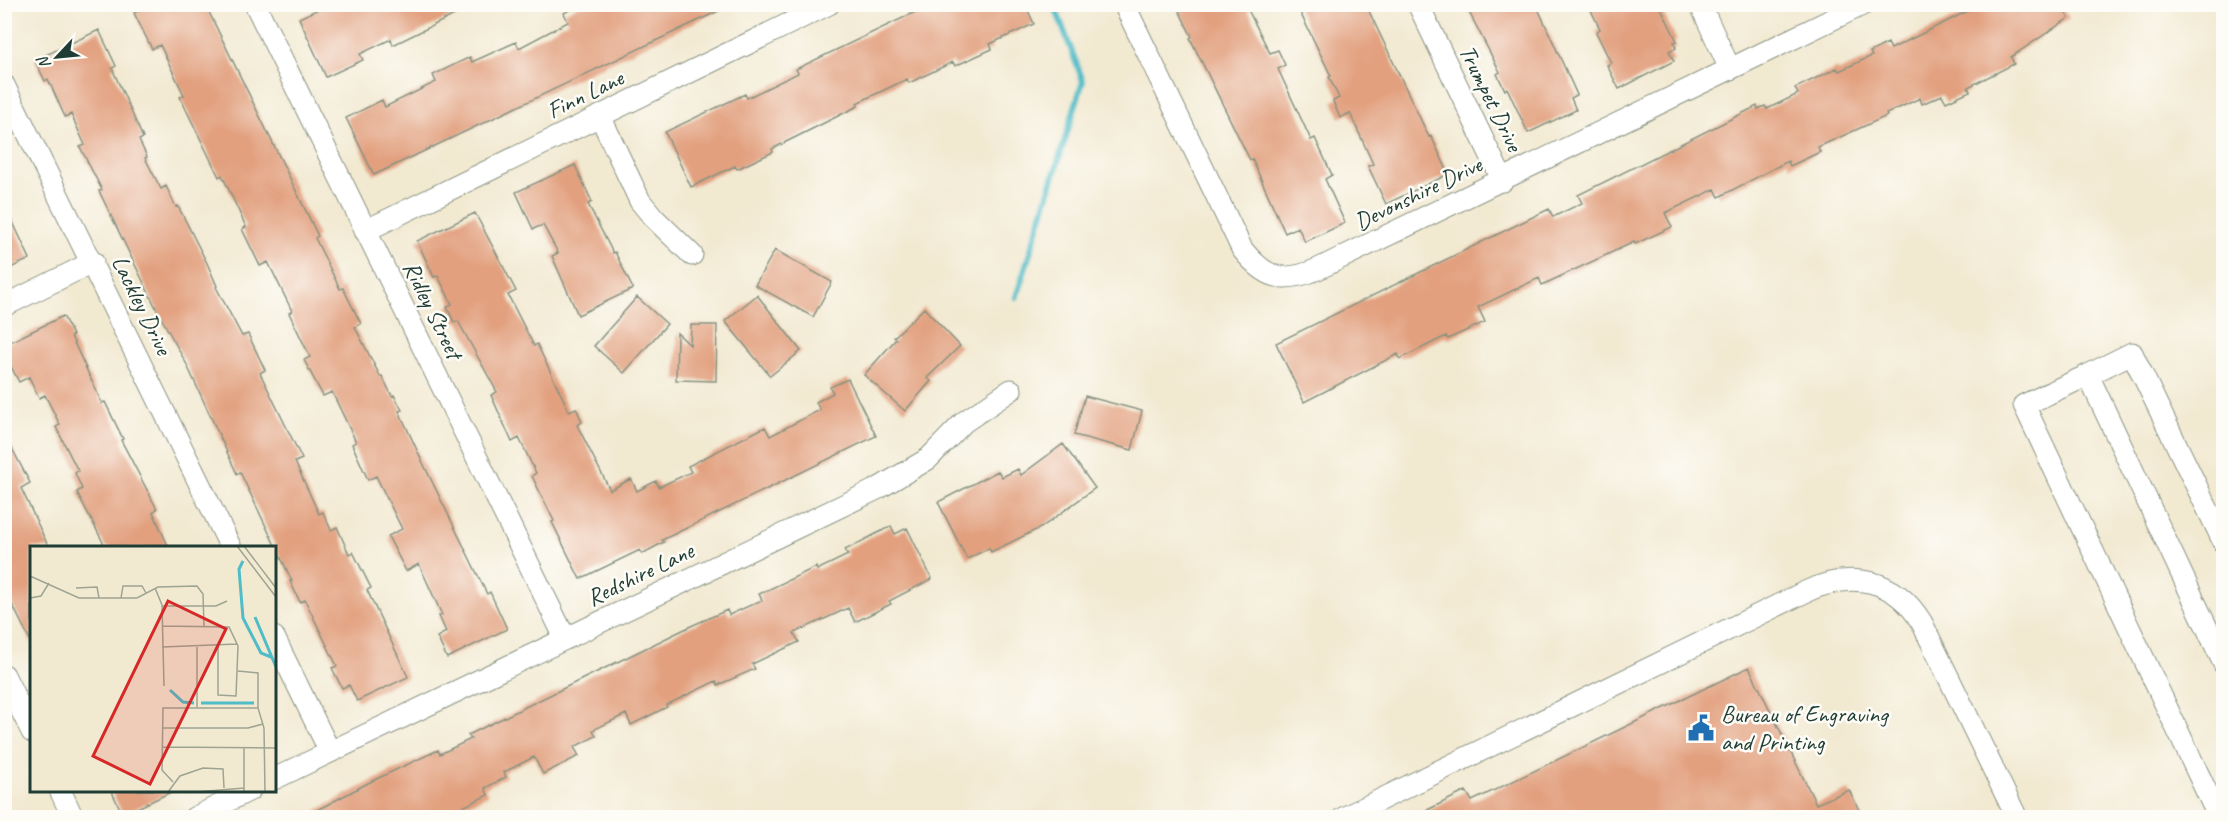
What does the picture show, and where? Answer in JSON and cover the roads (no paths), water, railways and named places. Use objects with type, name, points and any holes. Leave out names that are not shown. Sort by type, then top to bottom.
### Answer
[{"type":"street","name":"Ridley Street","points":[[255,4],[565,638]]},
{"type":"street","name":"Finn Lane","points":[[365,231],[829,4]]},
{"type":"street","name":"Devonshire Drive","points":[[1124,4],[1242,249],[1256,266],[1268,274],[1283,278],[1299,278],[1864,4]]},
{"type":"street","name":"Trumpet Drive","points":[[1418,4],[1503,181]]},
{"type":"street","points":[[1700,4],[1730,69]]},
{"type":"street","name":"Lackley Drive","points":[[4,85],[93,262],[230,546]]},
{"type":"street","points":[[600,116],[640,201],[692,255]]},
{"type":"street","points":[[4,306],[93,262]]},
{"type":"street","points":[[2219,818],[2024,405],[2132,354],[2223,543]]},
{"type":"street","points":[[2088,375],[2223,664]]},
{"type":"street","name":"Redshire Lane","points":[[276,778],[879,488],[928,459],[964,422],[1011,390]]},
{"type":"street","points":[[1342,818],[1805,592],[1842,580],[1869,582],[1882,586],[1913,608],[2017,818]]},
{"type":"street","points":[[276,641],[330,752]]},
{"type":"street","points":[[4,675],[30,728]]},
{"type":"street","points":[[61,792],[73,818]]},
{"type":"street","points":[[194,818],[246,792]]},
{"type":"waterway","points":[[1016,298],[1083,81],[1054,4]]},
{"type":"place","name":"Bureau of Engraving and Printing","points":[[1701,728]]}]
